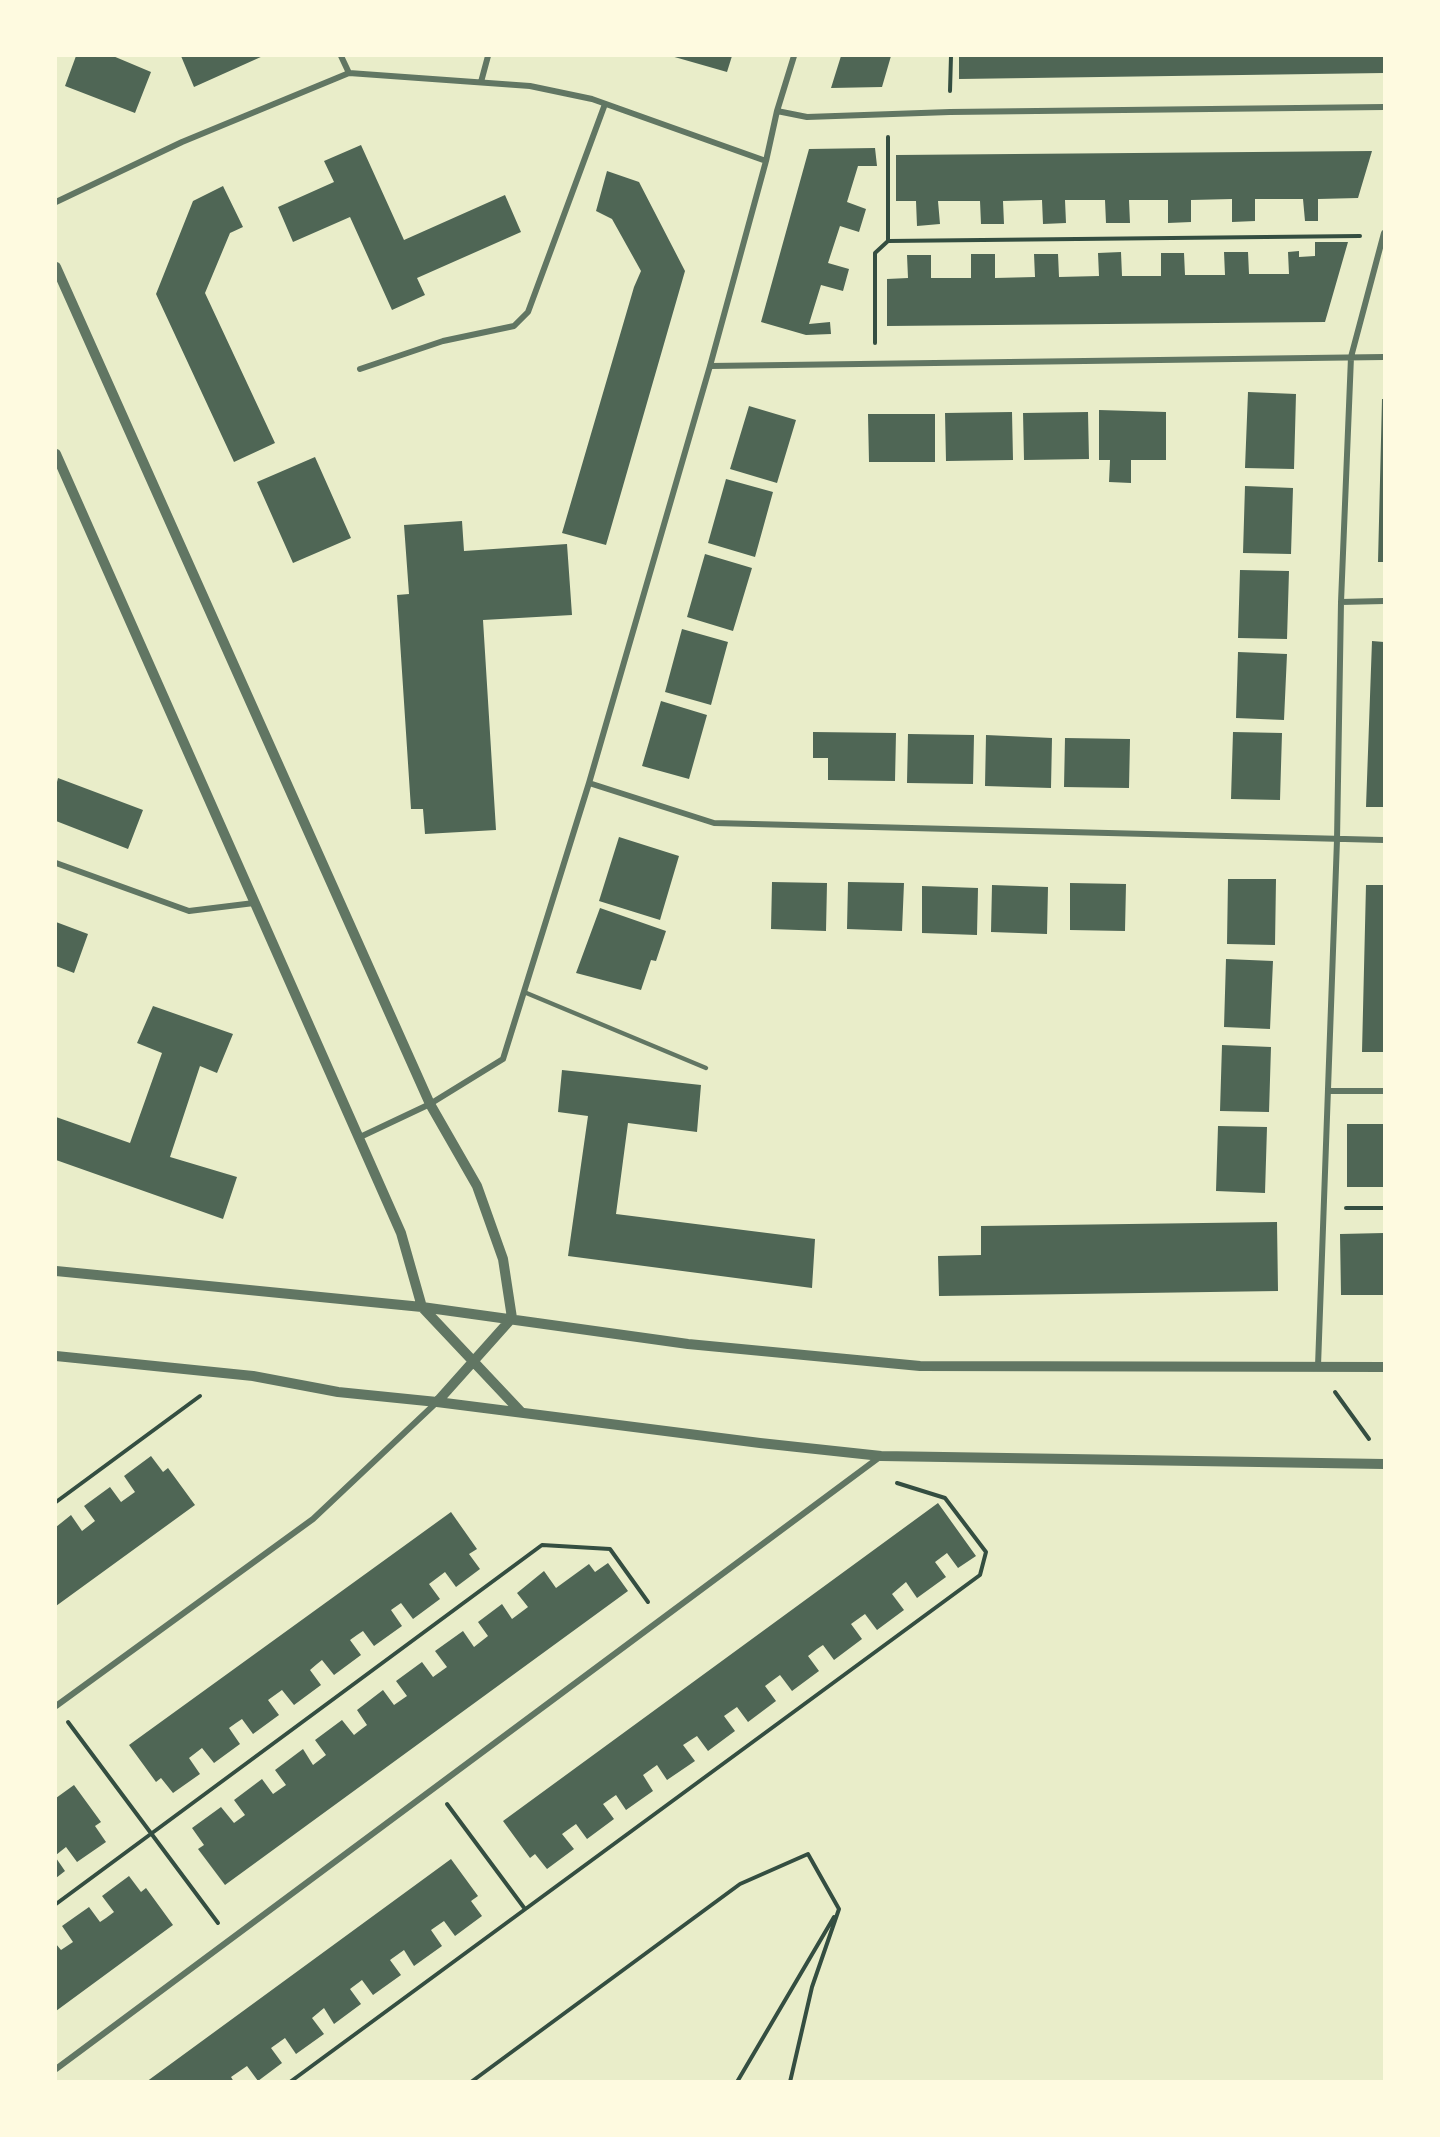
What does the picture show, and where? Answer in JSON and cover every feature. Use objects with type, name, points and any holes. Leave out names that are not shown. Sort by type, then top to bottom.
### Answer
[{"type":"street","points":[[341,56],[349,73]]},
{"type":"street","points":[[481,82],[488,56]]},
{"type":"street","points":[[358,1138],[430,1104],[503,1059],[589,783],[710,366],[766,161],[777,111],[794,56]]},
{"type":"street","points":[[56,202],[182,142],[349,73],[530,86],[592,99],[766,161]]},
{"type":"street","points":[[360,369],[443,341],[514,326],[528,312],[605,104]]},
{"type":"street","points":[[777,111],[807,117],[950,111],[1384,107]]},
{"type":"street","points":[[1318,1366],[1329,1091],[1337,840],[1341,602],[1351,357],[1384,235]]},
{"type":"street","points":[[56,267],[430,1104],[477,1186],[503,1259],[512,1318]]},
{"type":"street","points":[[710,366],[1384,357]]},
{"type":"street","points":[[56,454],[400,1233],[422,1307],[521,1412]]},
{"type":"street","points":[[1341,602],[1384,601]]},
{"type":"street","points":[[589,783],[714,823],[1384,840]]},
{"type":"street","points":[[56,863],[189,910],[254,903]]},
{"type":"street","points":[[1329,1091],[1384,1091]]},
{"type":"street","points":[[56,1271],[422,1307],[688,1344],[920,1366],[1384,1367]]},
{"type":"street","points":[[56,1706],[313,1519],[437,1402],[512,1318]]},
{"type":"street","points":[[56,1356],[253,1376],[338,1392],[881,1456],[1384,1464]]},
{"type":"street","points":[[56,2069],[881,1456]]},
{"type":"lane","points":[[524,992],[706,1068]]},
{"type":"path","points":[[950,111],[951,56]]},
{"type":"path","points":[[875,363],[876,253],[888,240],[888,115]]},
{"type":"path","points":[[888,240],[1384,235]]},
{"type":"path","points":[[1324,1208],[1384,1208]]},
{"type":"path","points":[[1318,1366],[1371,1443]]},
{"type":"path","points":[[56,1502],[230,1374]]},
{"type":"path","points":[[290,2082],[980,1575],[986,1552],[945,1498],[861,1471]]},
{"type":"path","points":[[56,1904],[542,1545],[610,1549],[661,1620]]},
{"type":"path","points":[[56,1706],[230,1939]]},
{"type":"path","points":[[435,1787],[525,1909]]},
{"type":"path","points":[[471,2082],[740,1884],[808,1854],[839,1909],[812,1987],[790,2082]]},
{"type":"path","points":[[737,2082],[839,1909]]},
{"type":"building","points":[[76,56],[113,56],[151,72],[135,113],[65,86]]},
{"type":"building","points":[[181,56],[263,56],[194,87]]},
{"type":"building","points":[[671,56],[732,56],[727,72]]},
{"type":"building","points":[[841,56],[891,56],[882,87],[831,88]]},
{"type":"building","points":[[959,56],[1384,56],[1384,73],[959,79]]},
{"type":"building","points":[[361,145],[404,240],[505,195],[521,232],[417,278],[425,295],[392,310],[350,217],[293,242],[278,207],[334,182],[324,161]]},
{"type":"building","points":[[875,148],[877,166],[858,166],[847,202],[866,209],[859,232],[840,226],[828,263],[849,269],[843,291],[821,285],[809,324],[830,322],[831,334],[806,335],[761,322],[809,149]]},
{"type":"building","points":[[1372,151],[1358,198],[1318,199],[1318,221],[1305,221],[1303,199],[1255,199],[1255,221],[1232,222],[1232,199],[1191,200],[1191,222],[1168,223],[1168,200],[1129,200],[1130,223],[1106,223],[1105,200],[1065,200],[1066,223],[1043,224],[1042,200],[1003,201],[1004,224],[981,224],[980,201],[938,201],[940,224],[917,226],[916,201],[896,201],[896,155]]},
{"type":"building","points":[[607,171],[639,182],[685,271],[606,545],[562,533],[634,287],[641,271],[612,219],[596,211]]},
{"type":"building","points":[[223,186],[243,227],[230,233],[205,293],[275,443],[234,462],[156,294],[193,201]]},
{"type":"building","points":[[1315,242],[1348,242],[1325,322],[887,326],[887,279],[908,278],[907,255],[931,255],[931,278],[971,278],[971,254],[995,254],[995,278],[1035,277],[1034,254],[1058,254],[1059,277],[1099,276],[1098,253],[1121,252],[1122,276],[1161,276],[1161,253],[1184,253],[1185,275],[1225,275],[1224,252],[1248,252],[1249,274],[1289,274],[1288,252],[1299,251],[1299,257],[1315,256]]},
{"type":"building","points":[[1248,392],[1296,394],[1294,469],[1245,468]]},
{"type":"building","points":[[1382,399],[1384,399],[1384,562],[1378,562]]},
{"type":"building","points":[[749,406],[796,420],[777,483],[730,469]]},
{"type":"building","points":[[1099,410],[1166,412],[1166,460],[1131,460],[1131,483],[1109,482],[1110,460],[1099,460]]},
{"type":"building","points":[[1012,412],[1013,460],[946,461],[945,413]]},
{"type":"building","points":[[1088,412],[1089,459],[1024,460],[1023,413]]},
{"type":"building","points":[[868,414],[935,414],[935,462],[869,462]]},
{"type":"building","points":[[315,457],[351,538],[293,563],[257,482]]},
{"type":"building","points":[[726,479],[773,492],[755,557],[708,543]]},
{"type":"building","points":[[1245,486],[1293,488],[1291,554],[1243,553]]},
{"type":"building","points":[[462,521],[464,551],[567,544],[572,615],[483,620],[496,830],[425,834],[423,809],[411,809],[397,595],[409,594],[404,525]]},
{"type":"building","points":[[705,554],[752,568],[733,631],[687,617]]},
{"type":"building","points":[[1240,570],[1289,571],[1287,639],[1238,638]]},
{"type":"building","points":[[682,629],[728,642],[711,705],[665,692]]},
{"type":"building","points":[[1372,641],[1384,642],[1384,807],[1366,807]]},
{"type":"building","points":[[1238,652],[1287,654],[1284,720],[1236,718]]},
{"type":"building","points":[[661,701],[707,715],[689,779],[642,766]]},
{"type":"building","points":[[813,732],[896,733],[895,781],[828,780],[828,758],[813,758]]},
{"type":"building","points":[[1233,732],[1282,733],[1280,800],[1231,799]]},
{"type":"building","points":[[908,734],[974,735],[973,784],[907,783]]},
{"type":"building","points":[[986,735],[1052,738],[1051,788],[985,786]]},
{"type":"building","points":[[1065,738],[1130,739],[1129,788],[1064,787]]},
{"type":"building","points":[[58,778],[143,810],[128,849],[56,821]]},
{"type":"building","points":[[619,837],[679,856],[660,920],[599,901]]},
{"type":"building","points":[[1228,879],[1276,879],[1275,945],[1227,944]]},
{"type":"building","points":[[772,882],[827,883],[826,931],[771,929]]},
{"type":"building","points":[[848,882],[904,883],[902,931],[847,929]]},
{"type":"building","points":[[1070,883],[1126,884],[1125,931],[1070,930]]},
{"type":"building","points":[[992,885],[1048,887],[1047,934],[991,932]]},
{"type":"building","points":[[1366,885],[1384,885],[1384,1052],[1362,1052]]},
{"type":"building","points":[[922,886],[978,888],[977,935],[922,933]]},
{"type":"building","points":[[600,908],[666,931],[656,961],[651,960],[641,990],[576,973]]},
{"type":"building","points":[[56,922],[88,934],[74,973],[56,966]]},
{"type":"building","points":[[1226,959],[1273,961],[1270,1029],[1224,1027]]},
{"type":"building","points":[[153,1006],[233,1034],[217,1073],[200,1066],[170,1157],[237,1177],[223,1219],[56,1160],[56,1117],[130,1143],[162,1053],[137,1043]]},
{"type":"building","points":[[1222,1045],[1271,1047],[1269,1112],[1220,1111]]},
{"type":"building","points":[[562,1070],[701,1085],[697,1132],[628,1123],[616,1214],[815,1239],[812,1288],[568,1256],[588,1116],[558,1112]]},
{"type":"building","points":[[1347,1124],[1384,1124],[1384,1187],[1347,1187]]},
{"type":"building","points":[[1218,1126],[1267,1127],[1265,1193],[1216,1191]]},
{"type":"building","points":[[1277,1222],[1278,1291],[939,1296],[938,1256],[981,1255],[981,1226]]},
{"type":"building","points":[[1384,1233],[1384,1295],[1341,1295],[1340,1234]]},
{"type":"building","points":[[151,1456],[163,1472],[168,1468],[195,1505],[56,1606],[56,1527],[71,1515],[82,1531],[95,1521],[84,1506],[110,1487],[121,1502],[135,1492],[124,1476]]},
{"type":"building","points":[[938,1503],[976,1556],[958,1568],[947,1553],[935,1562],[946,1577],[917,1598],[906,1582],[892,1594],[904,1610],[877,1630],[865,1614],[851,1624],[862,1639],[834,1660],[823,1645],[817,1649],[808,1656],[819,1671],[792,1691],[780,1675],[765,1686],[776,1701],[748,1722],[737,1707],[724,1716],[735,1731],[708,1751],[697,1736],[683,1745],[695,1761],[667,1780],[657,1765],[643,1775],[653,1791],[626,1810],[616,1795],[603,1804],[614,1819],[587,1839],[576,1824],[562,1834],[574,1849],[547,1869],[535,1854],[530,1858],[503,1821]]},
{"type":"building","points":[[451,1512],[477,1549],[469,1554],[480,1569],[456,1587],[445,1572],[429,1584],[440,1599],[413,1619],[401,1603],[391,1610],[402,1626],[374,1646],[363,1631],[350,1640],[361,1655],[334,1675],[322,1660],[310,1670],[321,1685],[294,1705],[282,1690],[268,1700],[279,1715],[253,1734],[242,1719],[229,1728],[240,1744],[214,1763],[202,1748],[189,1758],[200,1774],[173,1793],[161,1778],[156,1782],[129,1745]]},
{"type":"building","points":[[608,1563],[628,1591],[225,1885],[198,1849],[204,1845],[192,1828],[221,1807],[234,1823],[245,1815],[234,1800],[262,1779],[273,1794],[286,1785],[275,1770],[303,1749],[313,1765],[326,1755],[315,1740],[342,1720],[354,1735],[367,1725],[357,1710],[383,1690],[394,1705],[407,1696],[396,1681],[422,1662],[433,1677],[447,1667],[435,1651],[463,1631],[474,1647],[488,1636],[478,1622],[502,1604],[512,1619],[528,1607],[517,1593],[544,1571],[556,1588],[589,1564],[595,1572]]},
{"type":"building","points":[[74,1785],[101,1822],[95,1826],[106,1842],[77,1862],[66,1847],[56,1855],[56,1798]]},
{"type":"building","points":[[56,1858],[65,1871],[56,1878]]},
{"type":"building","points":[[451,1859],[478,1896],[471,1901],[482,1916],[455,1936],[444,1921],[431,1930],[442,1946],[414,1966],[404,1950],[390,1960],[401,1975],[373,1995],[362,1980],[350,1989],[361,2004],[334,2024],[324,2008],[312,2018],[324,2034],[296,2054],[285,2038],[271,2048],[282,2063],[258,2081],[247,2066],[231,2077],[234,2082],[146,2082]]},
{"type":"building","points":[[129,1876],[141,1892],[146,1888],[173,1925],[56,2011],[56,1944],[61,1950],[73,1942],[62,1926],[89,1907],[100,1922],[106,1918],[114,1912],[102,1896]]}]
